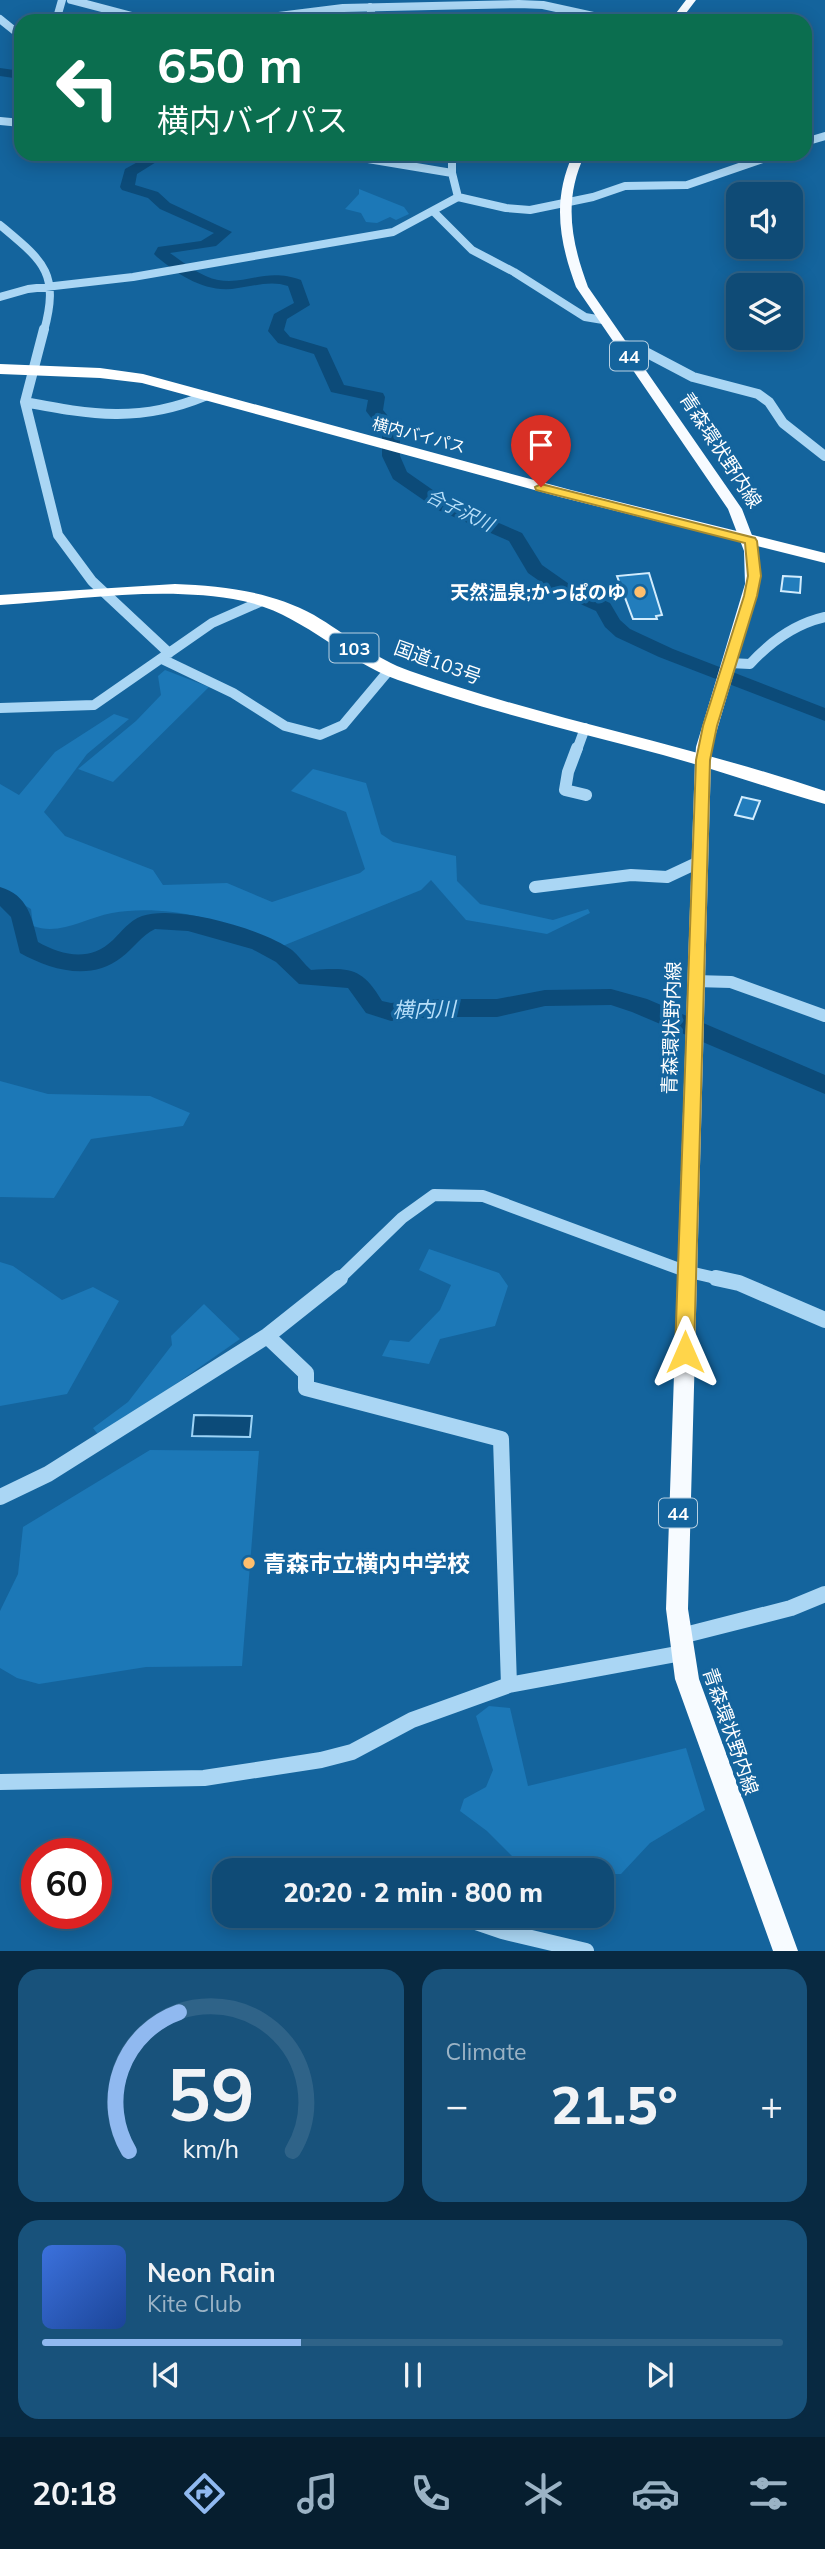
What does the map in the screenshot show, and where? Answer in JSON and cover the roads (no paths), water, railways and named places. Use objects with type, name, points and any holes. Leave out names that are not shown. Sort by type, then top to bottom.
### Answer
[{"type":"highway","name":"横内バイパス","points":[[0,369],[100,373],[132,378],[751,541],[825,558]]},
{"type":"highway","name":"国道103号","points":[[0,600],[188,590],[232,594],[262,601],[306,618],[390,669],[482,701],[703,760]]},
{"type":"highway","name":"103","points":[[703,760],[825,798]]},
{"type":"main road","points":[[680,14],[691,0]]},
{"type":"main road","name":"青森環状野内線","points":[[576,161],[570,172],[563,211],[568,250],[582,287],[735,509],[751,541],[754,576],[704,747],[703,760],[692,1157],[685,1271],[677,1609],[687,1679],[786,1951]]},
{"type":"street","points":[[71,0],[124,14]]},
{"type":"street","points":[[304,14],[370,7],[530,4],[581,14]]},
{"type":"street","points":[[370,7],[372,14]]},
{"type":"street","points":[[0,19],[14,30]]},
{"type":"street","points":[[380,161],[452,173]]},
{"type":"street","points":[[452,161],[458,197]]},
{"type":"street","points":[[0,297],[28,289],[190,266],[393,232],[458,197],[519,210],[593,197],[625,186],[687,185],[757,161]]},
{"type":"street","points":[[434,212],[472,250],[514,272],[585,317],[603,320]]},
{"type":"street","points":[[0,225],[36,255],[51,286],[46,323],[25,402],[58,535],[64,549],[165,656],[194,676],[233,693],[285,726],[320,735],[343,725],[390,669]]},
{"type":"street","points":[[621,345],[636,347],[693,377],[758,394],[769,402],[783,423],[825,456]]},
{"type":"street","points":[[25,402],[89,415],[134,416],[159,413],[205,396]]},
{"type":"street","points":[[0,708],[94,705],[212,623],[262,601]]},
{"type":"street","points":[[727,670],[750,664],[776,639],[816,618],[825,617]]},
{"type":"street","points":[[585,728],[568,772],[565,790],[586,795]]},
{"type":"street","points":[[535,887],[631,875],[667,877],[699,862]]},
{"type":"street","points":[[695,989],[731,982],[825,1016]]},
{"type":"street","points":[[0,1497],[48,1474],[267,1336],[334,1284],[402,1217],[434,1195],[483,1196],[685,1271],[739,1283],[825,1320]]},
{"type":"street","points":[[267,1336],[306,1373],[306,1388],[501,1439],[509,1685]]},
{"type":"street","points":[[0,1782],[204,1778],[321,1760],[352,1752],[412,1720],[509,1685],[682,1644],[825,1594]]},
{"type":"street","points":[[493,1928],[586,1951]]},
{"type":"waterway","name":"合子沢川","points":[[0,72],[14,74]]},
{"type":"waterway","name":"合子沢川","points":[[150,161],[130,172],[127,187],[153,195],[165,206],[224,232],[211,243],[171,248],[163,250],[162,254],[189,273],[213,284],[230,285],[266,278],[285,279],[295,283],[302,305],[280,317],[276,331],[284,340],[321,351],[337,388],[377,397],[374,411],[391,431],[391,456],[399,475],[444,506],[516,537],[535,569],[565,590],[603,607],[612,623],[623,633],[666,653],[825,715]]},
{"type":"waterway","name":"横内川","points":[[0,895],[20,912],[28,947],[59,961],[82,964],[104,958],[140,927],[152,921],[188,923],[260,943],[284,956],[307,978],[338,977],[355,981],[361,985],[374,1007],[391,1012],[430,1008],[497,1008],[545,998],[611,997],[639,1005],[825,1085]]},
{"type":"place","name":"天然温泉;かっぱのゆ","points":[[640,592]]},
{"type":"place","name":"青森市立横内中学校","points":[[249,1563]]}]
